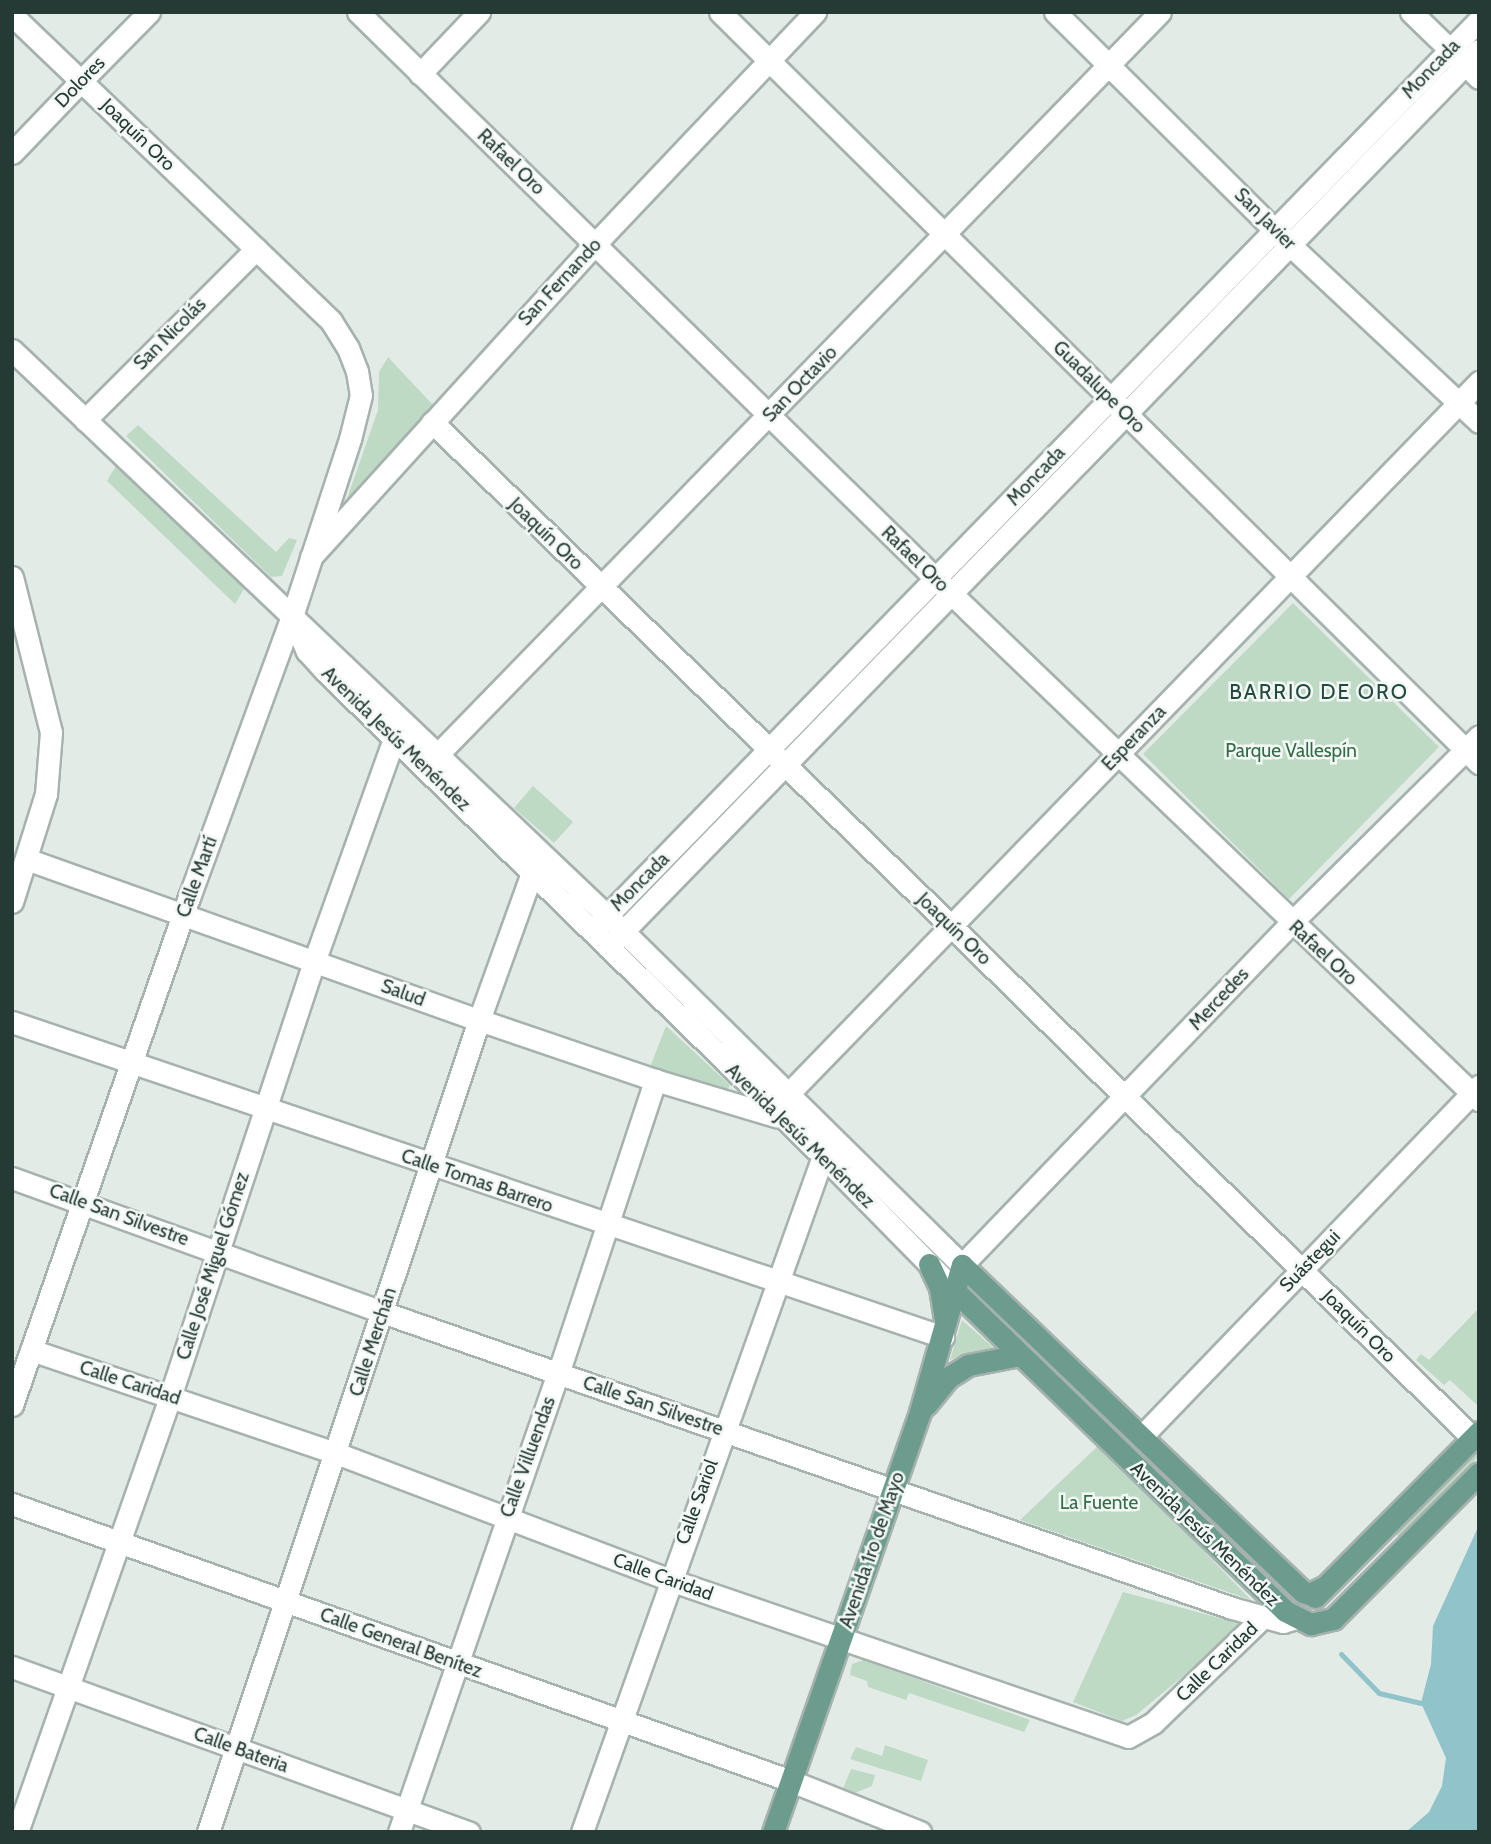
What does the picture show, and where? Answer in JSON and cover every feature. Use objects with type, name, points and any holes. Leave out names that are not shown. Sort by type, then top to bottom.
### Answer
[{"type":"main road","points":[[929,1264],[940,1288],[944,1330]]},
{"type":"main road","name":"Avenida 1ro de Mayo","points":[[773,1832],[920,1412],[962,1265]]},
{"type":"main road","name":"Avenida Jesús Menéndez","points":[[962,1265],[1303,1592],[1309,1594],[1324,1587]]},
{"type":"main road","name":"Avenida Jesús Menéndez","points":[[956,1291],[1276,1603],[1296,1618],[1311,1624],[1333,1619],[1390,1562]]},
{"type":"main road","points":[[920,1412],[949,1377],[968,1365],[1020,1355]]},
{"type":"main road","points":[[1296,1618],[1476,1435]]},
{"type":"main road","points":[[1369,1542],[1390,1562],[1479,1473]]},
{"type":"street","name":"Dolores","points":[[12,153],[149,12]]},
{"type":"street","name":"Rafael Oro","points":[[358,12],[768,416],[1120,753],[1292,923],[1476,1093]]},
{"type":"street","points":[[420,74],[479,12]]},
{"type":"street","name":"Guadalupe Oro","points":[[720,12],[1126,415],[1474,749]]},
{"type":"street","name":"San Fernando","points":[[311,557],[595,244],[815,12]]},
{"type":"street","name":"San Javier","points":[[1055,12],[1290,244],[1479,422]]},
{"type":"street","name":"San Octavio","points":[[438,754],[1160,12]]},
{"type":"street","points":[[1411,12],[1468,61]]},
{"type":"street","name":"Joaquín Oro","points":[[12,15],[331,321],[348,348]]},
{"type":"street","name":"Moncada","points":[[944,586],[1126,415],[1468,61],[1479,20]]},
{"type":"street","name":"Moncada","points":[[616,939],[776,759],[944,586],[1110,399],[1275,229],[1468,61]]},
{"type":"street","name":"San Nicolás","points":[[85,421],[256,248]]},
{"type":"street","name":"Calle Martí","points":[[12,1405],[183,915],[292,616],[350,439],[361,395],[357,370],[348,348]]},
{"type":"street","name":"Avenida Jesús Menéndez","points":[[12,350],[438,754],[535,862]]},
{"type":"street","name":"Esperanza","points":[[789,1093],[1479,383]]},
{"type":"street","name":"Joaquín Oro","points":[[432,422],[776,759],[1476,1435]]},
{"type":"street","points":[[12,577],[16,604],[51,732],[46,794],[26,859],[16,879],[12,902]]},
{"type":"street","name":"Avenida Jesús Menéndez","points":[[292,616],[307,651],[394,739],[535,862],[616,939],[789,1093],[962,1265]]},
{"type":"street","name":"Calle José Miguel Gómez","points":[[17,1831],[170,1396],[314,962],[394,739]]},
{"type":"street","name":"Mercedes","points":[[962,1265],[1292,923],[1474,749]]},
{"type":"street","name":"Moncada","points":[[599,923],[776,759]]},
{"type":"street","name":"Salud","points":[[26,859],[479,1020],[655,1080],[784,1119]]},
{"type":"street","name":"Calle Merchán","points":[[208,1832],[479,1020],[535,862]]},
{"type":"street","name":"Avenida Jesús Menéndez","points":[[616,939],[784,1119],[956,1291]]},
{"type":"street","name":"Calle Tomas Barrero","points":[[12,1022],[132,1060],[431,1165],[775,1281],[944,1330]]},
{"type":"street","name":"Calle Villuendas","points":[[398,1832],[558,1374],[655,1080]]},
{"type":"street","name":"Suástegui","points":[[1142,1436],[1476,1093]]},
{"type":"street","name":"Calle Sariol","points":[[582,1832],[624,1720],[775,1281],[831,1133]]},
{"type":"street","name":"Calle San Silvestre","points":[[12,1178],[558,1374],[1262,1618],[1283,1622],[1296,1618]]},
{"type":"street","name":"Calle Caridad","points":[[31,1350],[336,1453],[670,1580],[1128,1737],[1153,1723],[1262,1618]]},
{"type":"street","name":"Calle General Benítez","points":[[12,1504],[458,1664],[624,1720],[920,1832]]},
{"type":"street","name":"Calle Bateria","points":[[12,1667],[469,1832]]},
{"type":"green space","points":[[388,357],[433,405],[343,510],[378,410],[379,372]]},
{"type":"green space","points":[[138,425],[276,552],[289,538],[297,540],[282,576],[271,577],[126,436]]},
{"type":"green space","points":[[118,462],[247,584],[235,604],[107,481]]},
{"type":"green space","name":"Parque Vallespín","points":[[1293,603],[1439,747],[1289,899],[1143,754]]},
{"type":"green space","points":[[533,786],[573,822],[554,843],[514,808]]},
{"type":"green space","points":[[666,1026],[730,1085],[726,1093],[650,1067]]},
{"type":"green space","points":[[981,1294],[1274,1579],[1270,1582],[978,1297]]},
{"type":"green space","points":[[1479,1308],[1478,1406],[1450,1380],[1444,1385],[1416,1360],[1421,1354],[1429,1360]]},
{"type":"green space","points":[[962,1320],[995,1349],[971,1352],[950,1360]]},
{"type":"green space","name":"La Fuente","points":[[1100,1444],[1251,1600],[1020,1520]]},
{"type":"green space","points":[[1479,1447],[1479,1456],[1399,1537],[1394,1532]]},
{"type":"green space","points":[[1123,1592],[1238,1623],[1240,1629],[1136,1715],[1122,1721],[1073,1702]]},
{"type":"green space","points":[[864,1660],[1030,1720],[1024,1732],[909,1693],[906,1700],[868,1687],[867,1681],[850,1675],[852,1664]]},
{"type":"green space","points":[[885,1745],[928,1760],[921,1781],[850,1759],[856,1747],[882,1756]]},
{"type":"green space","points":[[851,1769],[875,1775],[872,1786],[850,1795],[842,1791]]},
{"type":"water","points":[[1479,1525],[1479,1832],[1406,1832],[1429,1812],[1442,1786],[1446,1758],[1421,1703],[1431,1664],[1433,1626]]},
{"type":"waterway","points":[[1341,1654],[1379,1693],[1421,1703]]},
{"type":"district","name":"BARRIO DE ORO","points":[[1319,692]]}]
